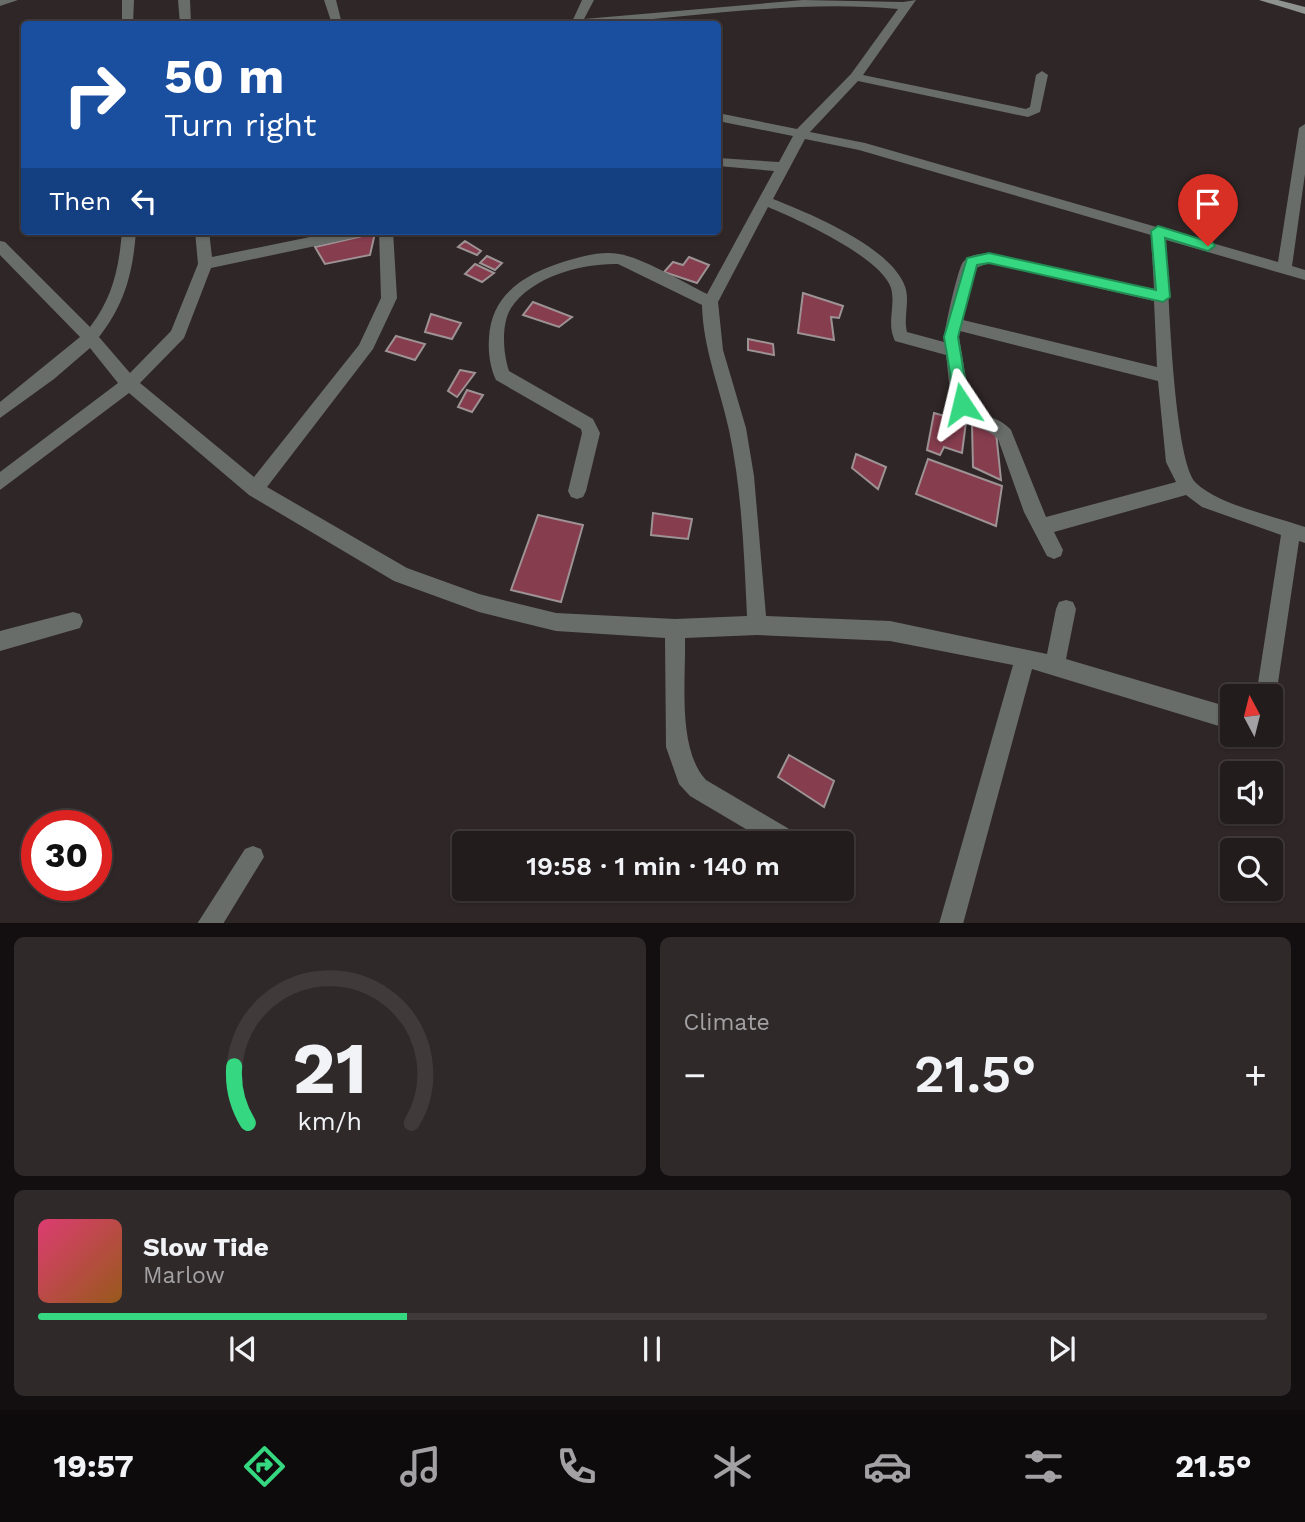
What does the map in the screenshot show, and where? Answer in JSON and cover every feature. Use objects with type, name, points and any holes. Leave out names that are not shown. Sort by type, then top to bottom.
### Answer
[{"type":"street","points":[[0,3],[12,0]]},
{"type":"street","points":[[128,0],[128,21]]},
{"type":"street","points":[[184,0],[186,21]]},
{"type":"street","points":[[330,0],[336,21]]},
{"type":"street","points":[[578,21],[588,0]]},
{"type":"street","points":[[660,0],[663,15]]},
{"type":"street","points":[[1265,0],[1305,11]]},
{"type":"street","points":[[605,21],[819,2],[908,3]]},
{"type":"street","points":[[757,625],[747,491],[737,429],[710,325],[710,302],[802,132],[855,76],[908,3]]},
{"type":"street","points":[[855,76],[1028,113],[1036,109],[1042,75]]},
{"type":"street","points":[[721,118],[802,132],[1158,231],[1305,275]]},
{"type":"street","points":[[1284,269],[1302,172],[1305,128]]},
{"type":"street","points":[[721,162],[781,167]]},
{"type":"street","points":[[764,200],[820,223],[848,238],[896,283],[901,303],[897,326],[901,337],[952,350]]},
{"type":"street","points":[[1158,231],[1166,376],[1175,463],[1188,487],[1208,501],[1298,533],[1268,684]]},
{"type":"street","points":[[0,411],[92,340],[112,310],[123,275],[128,235]]},
{"type":"street","points":[[0,482],[129,384],[178,334],[205,264],[202,235]]},
{"type":"street","points":[[205,264],[344,235]]},
{"type":"street","points":[[255,489],[365,349],[377,328],[389,298],[386,235]]},
{"type":"street","points":[[0,246],[92,340],[129,384],[255,489],[401,575],[479,603],[556,622],[675,629],[757,625],[890,631],[1025,657],[1220,715]]},
{"type":"street","points":[[577,491],[591,433],[586,424],[502,375],[498,332],[504,306],[521,288],[579,261],[607,257],[620,259],[710,302]]},
{"type":"street","points":[[1054,550],[1041,527],[1003,431],[965,411],[952,350],[953,323],[969,265],[978,259],[989,258],[1163,297]]},
{"type":"street","points":[[953,323],[1166,376]]},
{"type":"street","points":[[1041,527],[1188,487]]},
{"type":"street","points":[[1055,665],[1066,609]]},
{"type":"street","points":[[0,641],[73,621]]},
{"type":"street","points":[[675,629],[677,747],[687,776],[698,788],[771,831]]},
{"type":"street","points":[[951,923],[1025,657]]},
{"type":"street","points":[[209,923],[253,857]]},
{"type":"building","points":[[375,235],[370,255],[325,264],[315,247]]},
{"type":"building","points":[[465,241],[481,251],[477,255],[458,247]]},
{"type":"building","points":[[487,256],[502,263],[495,270],[480,263]]},
{"type":"building","points":[[689,257],[709,265],[697,283],[664,272],[673,262],[683,265]]},
{"type":"building","points":[[475,264],[494,273],[482,282],[465,274]]},
{"type":"building","points":[[803,293],[843,306],[839,318],[831,317],[834,340],[798,333]]},
{"type":"building","points":[[533,302],[572,317],[559,327],[523,315]]},
{"type":"building","points":[[431,314],[461,323],[452,339],[425,332]]},
{"type":"building","points":[[396,336],[425,344],[415,360],[386,351]]},
{"type":"building","points":[[748,339],[773,344],[774,355],[748,350]]},
{"type":"building","points":[[460,370],[475,373],[457,397],[448,391]]},
{"type":"building","points":[[467,390],[483,395],[472,412],[458,407]]},
{"type":"building","points":[[934,413],[966,422],[962,453],[944,447],[940,455],[927,450]]},
{"type":"building","points":[[972,425],[996,432],[1001,480],[973,467]]},
{"type":"building","points":[[856,454],[886,467],[878,489],[852,468]]},
{"type":"building","points":[[928,459],[1002,486],[996,526],[916,494]]},
{"type":"building","points":[[653,513],[692,519],[688,539],[651,535]]},
{"type":"building","points":[[538,515],[583,525],[561,602],[511,590]]},
{"type":"building","points":[[789,755],[834,781],[824,807],[778,777]]},
{"type":"route","points":[[962,404],[951,337],[972,261],[989,258],[1163,297],[1158,231],[1208,246]]}]
